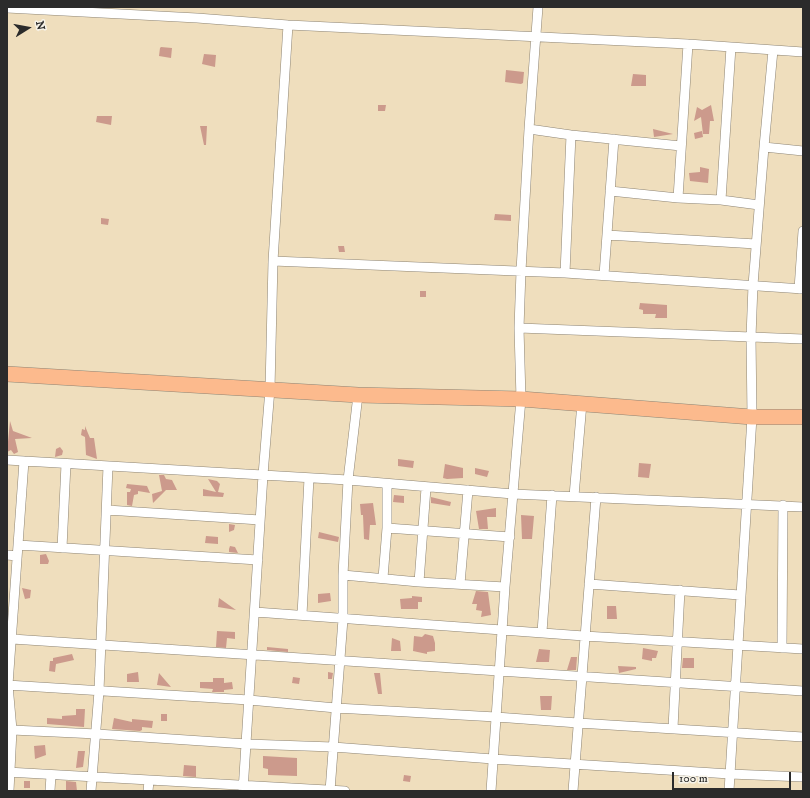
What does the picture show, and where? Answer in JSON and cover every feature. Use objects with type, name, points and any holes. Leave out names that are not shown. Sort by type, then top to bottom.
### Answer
[{"type":"main road","points":[[7,374],[358,395],[521,399],[752,417],[803,417]]},
{"type":"street","points":[[491,791],[505,587],[521,399],[519,328],[521,271],[529,128],[537,37],[538,7]]},
{"type":"street","points":[[7,8],[197,18],[288,25],[688,44],[803,52]]},
{"type":"street","points":[[244,788],[260,520],[270,389],[273,261],[288,25]]},
{"type":"street","points":[[678,198],[688,44]]},
{"type":"street","points":[[721,200],[731,47]]},
{"type":"street","points":[[729,791],[752,417],[750,337],[753,285],[773,50]]},
{"type":"street","points":[[529,128],[572,135],[682,146]]},
{"type":"street","points":[[565,273],[572,135]]},
{"type":"street","points":[[604,276],[614,139]]},
{"type":"street","points":[[764,147],[803,151]]},
{"type":"street","points":[[610,191],[678,198],[721,200],[760,205]]},
{"type":"street","points":[[273,261],[565,273],[801,289],[803,230]]},
{"type":"street","points":[[607,235],[756,244]]},
{"type":"street","points":[[519,328],[803,339]]},
{"type":"street","points":[[330,791],[343,619],[343,575],[348,480],[358,395]]},
{"type":"street","points":[[574,496],[582,403]]},
{"type":"street","points":[[7,460],[348,480],[426,488],[513,494],[746,503],[803,507]]},
{"type":"street","points":[[9,791],[12,730],[8,685],[12,639],[10,605],[17,556],[24,461]]},
{"type":"street","points":[[62,548],[66,464]]},
{"type":"street","points":[[91,791],[100,691],[108,466]]},
{"type":"street","points":[[302,616],[309,478]]},
{"type":"street","points":[[383,578],[387,528],[387,484]]},
{"type":"street","points":[[419,582],[426,488]]},
{"type":"street","points":[[460,584],[468,490]]},
{"type":"street","points":[[542,632],[552,495]]},
{"type":"street","points":[[573,791],[596,497]]},
{"type":"street","points":[[782,648],[783,506]]},
{"type":"street","points":[[107,510],[260,520]]},
{"type":"street","points":[[387,528],[510,537]]},
{"type":"street","points":[[18,545],[258,560]]},
{"type":"street","points":[[7,555],[17,556]]},
{"type":"street","points":[[343,575],[419,582],[505,587]]},
{"type":"street","points":[[589,584],[740,595]]},
{"type":"street","points":[[673,728],[680,590]]},
{"type":"street","points":[[255,612],[584,636],[803,649]]},
{"type":"street","points":[[12,639],[252,656],[803,690]]},
{"type":"street","points":[[8,685],[249,700],[336,708],[803,737]]},
{"type":"street","points":[[12,730],[247,744],[333,747],[493,759],[730,774],[803,777]]},
{"type":"street","points":[[9,772],[244,788],[345,791]]},
{"type":"street","points":[[50,791],[51,775]]},
{"type":"street","points":[[148,791],[149,781]]},
{"type":"building","points":[[161,47],[172,48],[171,58],[159,56]]},
{"type":"building","points":[[204,54],[216,55],[215,67],[202,64]]},
{"type":"building","points":[[506,70],[524,72],[523,83],[505,82]]},
{"type":"building","points":[[633,74],[646,75],[646,86],[631,86]]},
{"type":"building","points":[[378,105],[386,105],[385,111],[378,111]]},
{"type":"building","points":[[711,105],[714,121],[710,121],[709,134],[703,134],[701,117],[694,121],[697,107],[702,110]]},
{"type":"building","points":[[97,116],[112,116],[111,125],[96,122]]},
{"type":"building","points":[[200,126],[207,126],[206,145],[204,145]]},
{"type":"building","points":[[653,129],[673,134],[654,137]]},
{"type":"building","points":[[702,131],[703,137],[695,139],[694,133]]},
{"type":"building","points":[[700,167],[709,169],[708,183],[690,181],[689,173],[700,172]]},
{"type":"building","points":[[495,214],[511,215],[511,221],[494,220]]},
{"type":"building","points":[[101,218],[109,219],[108,225],[101,224]]},
{"type":"building","points":[[338,246],[344,246],[345,252],[339,252]]},
{"type":"building","points":[[420,291],[426,291],[426,297],[420,297]]},
{"type":"building","points":[[640,303],[667,305],[667,318],[655,318],[656,314],[643,314],[643,310],[639,309]]},
{"type":"building","points":[[10,421],[13,431],[32,438],[15,439],[18,452],[14,454],[11,450],[7,452]]},
{"type":"building","points":[[85,426],[90,438],[94,438],[97,459],[86,455],[85,437],[81,435],[82,429],[85,430]]},
{"type":"building","points":[[60,447],[63,451],[62,455],[55,457],[56,449]]},
{"type":"building","points":[[398,459],[414,461],[413,468],[398,466]]},
{"type":"building","points":[[639,463],[651,464],[649,478],[638,477]]},
{"type":"building","points":[[445,464],[463,468],[463,478],[443,478]]},
{"type":"building","points":[[475,468],[489,471],[487,477],[475,474]]},
{"type":"building","points":[[159,475],[164,475],[166,479],[172,480],[177,490],[166,490],[153,503],[152,494],[162,491]]},
{"type":"building","points":[[208,479],[217,481],[220,484],[218,492],[224,493],[223,497],[203,496],[203,489],[216,492]]},
{"type":"building","points":[[127,484],[147,486],[150,493],[138,491],[138,494],[134,495],[132,506],[127,505],[127,492],[130,492],[131,489],[126,488]]},
{"type":"building","points":[[394,495],[404,496],[404,503],[393,502]]},
{"type":"building","points":[[431,497],[451,502],[450,506],[431,503]]},
{"type":"building","points":[[373,503],[376,525],[370,525],[369,540],[364,539],[363,515],[361,515],[360,504]]},
{"type":"building","points":[[496,508],[496,517],[487,517],[488,529],[479,529],[476,511]]},
{"type":"building","points":[[521,515],[534,516],[532,539],[522,539]]},
{"type":"building","points":[[229,524],[235,525],[234,530],[229,532]]},
{"type":"building","points":[[319,532],[339,537],[338,542],[318,538]]},
{"type":"building","points":[[206,536],[218,537],[218,544],[205,543]]},
{"type":"building","points":[[230,546],[235,547],[238,553],[229,552]]},
{"type":"building","points":[[46,554],[49,561],[48,564],[40,564],[40,555]]},
{"type":"building","points":[[22,588],[31,590],[30,598],[25,599]]},
{"type":"building","points":[[476,591],[488,592],[491,615],[481,617],[482,611],[476,610],[477,604],[472,604]]},
{"type":"building","points":[[330,593],[331,601],[318,603],[318,594]]},
{"type":"building","points":[[412,596],[422,597],[422,602],[418,602],[418,609],[401,609],[400,599],[412,598]]},
{"type":"building","points":[[219,598],[236,610],[218,607]]},
{"type":"building","points":[[607,606],[616,606],[617,619],[607,619]]},
{"type":"building","points":[[217,631],[235,632],[235,639],[227,638],[226,648],[216,647]]},
{"type":"building","points":[[425,634],[433,636],[435,651],[427,652],[427,654],[413,651],[414,636],[422,637]]},
{"type":"building","points":[[392,638],[400,641],[401,651],[391,651]]},
{"type":"building","points":[[267,647],[288,649],[288,652],[267,650]]},
{"type":"building","points":[[643,648],[658,651],[656,658],[652,658],[652,661],[642,659]]},
{"type":"building","points":[[539,649],[550,650],[549,662],[536,662]]},
{"type":"building","points":[[72,654],[74,660],[56,664],[55,672],[49,671],[50,661],[53,661],[53,658]]},
{"type":"building","points":[[571,657],[577,657],[576,670],[567,670]]},
{"type":"building","points":[[683,658],[694,658],[694,668],[682,668]]},
{"type":"building","points":[[618,666],[636,667],[636,669],[619,673]]},
{"type":"building","points":[[138,672],[139,682],[127,682],[127,674]]},
{"type":"building","points":[[328,672],[333,673],[332,679],[328,679]]},
{"type":"building","points":[[159,673],[171,687],[157,685]]},
{"type":"building","points":[[374,673],[380,673],[382,694],[378,694]]},
{"type":"building","points":[[293,677],[300,678],[299,684],[292,683]]},
{"type":"building","points":[[213,678],[224,678],[224,683],[232,682],[233,689],[224,690],[224,692],[212,692],[213,689],[200,688],[200,682],[213,682]]},
{"type":"building","points":[[540,696],[552,696],[551,710],[541,710]]},
{"type":"building","points":[[76,709],[85,709],[84,727],[47,724],[47,718],[62,719],[62,716],[76,715]]},
{"type":"building","points":[[161,714],[167,714],[167,721],[161,721]]},
{"type":"building","points":[[114,718],[132,722],[132,719],[153,721],[152,728],[142,727],[142,730],[140,731],[112,729]]},
{"type":"building","points":[[45,745],[46,755],[35,759],[34,746]]},
{"type":"building","points":[[78,751],[85,751],[83,767],[76,768]]},
{"type":"building","points":[[263,756],[297,758],[297,776],[268,775],[268,769],[263,768]]},
{"type":"building","points":[[184,765],[196,766],[196,777],[183,776]]},
{"type":"building","points":[[404,775],[411,776],[410,782],[403,781]]},
{"type":"building","points":[[24,781],[30,781],[30,788],[24,788]]},
{"type":"building","points":[[66,781],[76,782],[77,791],[66,791]]}]
